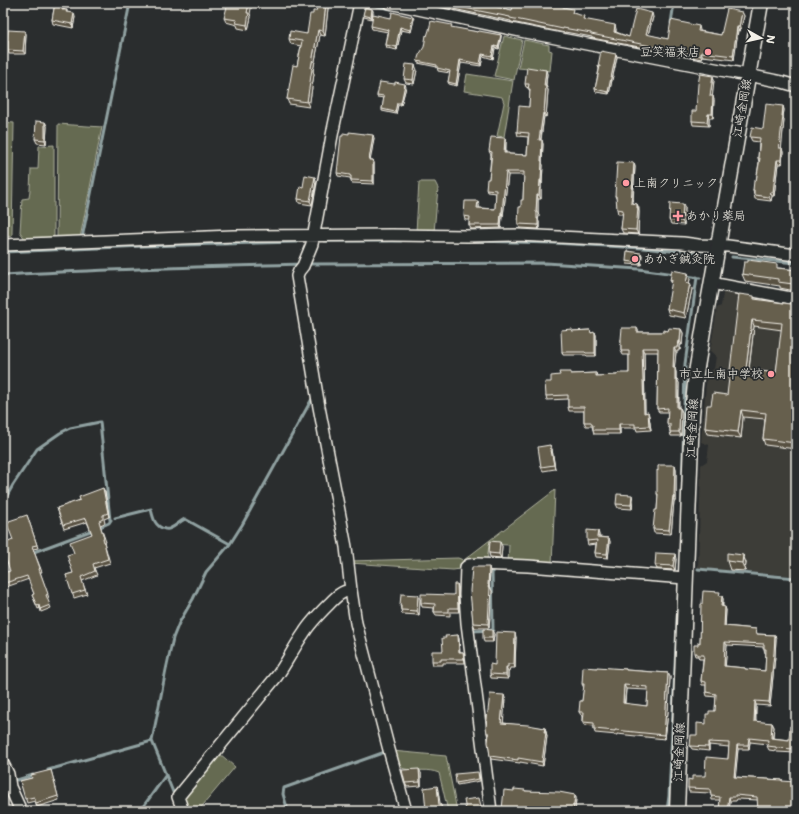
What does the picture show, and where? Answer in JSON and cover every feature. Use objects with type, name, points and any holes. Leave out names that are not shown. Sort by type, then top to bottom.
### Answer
[{"type":"main road","name":"江崎金岡線","points":[[677,811],[681,578],[696,373],[761,3]]},
{"type":"street","points":[[360,3],[332,130],[312,244],[304,264],[298,271],[297,276],[319,407],[346,547],[347,590],[406,811]]},
{"type":"street","points":[[390,3],[525,32],[748,75],[796,86]]},
{"type":"street","points":[[3,245],[233,236],[518,235],[728,246],[796,255]]},
{"type":"street","points":[[711,283],[796,299]]},
{"type":"street","points":[[491,811],[464,595],[466,568],[469,565],[478,564],[528,566],[681,578]]},
{"type":"street","points":[[183,811],[178,797],[277,676],[305,632],[336,597],[347,590]]},
{"type":"street","points":[[3,764],[8,774],[8,784],[21,811]]},
{"type":"shaded area","points":[[724,288],[796,301],[796,576],[698,568],[701,465],[707,461],[709,445],[701,442],[707,373],[714,369],[716,356],[710,351],[717,308],[721,306]]},
{"type":"green space","points":[[504,36],[522,40],[514,80],[494,76]]},
{"type":"green space","points":[[524,40],[549,45],[549,50],[552,51],[550,71],[518,68]]},
{"type":"green space","points":[[467,74],[513,81],[504,137],[497,136],[504,103],[502,97],[464,91]]},
{"type":"green space","points":[[3,122],[14,123],[12,236],[6,237],[6,242],[3,242]]},
{"type":"green space","points":[[58,124],[102,127],[80,238],[57,239]]},
{"type":"green space","points":[[54,145],[54,239],[25,239],[20,232],[22,199],[29,198],[31,169],[38,169],[39,146]]},
{"type":"green space","points":[[419,182],[435,182],[438,188],[434,232],[416,232]]},
{"type":"green space","points":[[555,490],[552,565],[508,563],[509,545],[489,544],[487,562],[464,560]]},
{"type":"green space","points":[[458,558],[464,562],[460,565],[460,569],[453,570],[350,563],[350,561]]},
{"type":"green space","points":[[392,751],[446,756],[457,811],[448,811],[439,773],[409,770],[399,767],[396,765]]},
{"type":"green space","points":[[219,753],[235,767],[198,811],[186,811],[181,799]]},
{"type":"building","points":[[55,3],[63,3],[62,10],[67,10],[66,12],[74,13],[72,24],[52,20]]},
{"type":"building","points":[[228,3],[249,3],[247,25],[236,23],[237,20],[224,18]]},
{"type":"building","points":[[318,3],[326,3],[323,31],[318,30],[307,102],[287,99],[293,65],[297,66],[302,41],[289,39],[290,31],[307,34],[310,14],[313,14],[313,11],[316,11]]},
{"type":"building","points":[[439,3],[497,3],[497,7],[512,10],[514,3],[555,3],[563,7],[573,9],[572,13],[584,16],[583,19],[615,25],[614,32],[629,37],[636,9],[652,13],[646,34],[668,39],[671,20],[699,26],[698,31],[721,35],[727,9],[742,12],[739,27],[737,27],[733,56],[701,52],[701,56]]},
{"type":"building","points":[[365,7],[372,9],[371,17],[363,15]]},
{"type":"building","points":[[392,12],[413,17],[410,30],[400,27],[396,47],[386,45],[389,30],[371,26],[373,14],[391,18]]},
{"type":"building","points":[[431,21],[452,25],[451,27],[501,35],[498,47],[494,46],[492,56],[482,54],[480,64],[460,60],[456,84],[448,82],[450,71],[437,68],[437,65],[417,61],[424,47]]},
{"type":"building","points":[[8,30],[25,31],[23,51],[8,50]]},
{"type":"building","points":[[601,51],[616,54],[608,92],[595,89],[600,66],[598,66]]},
{"type":"building","points":[[406,64],[415,65],[413,80],[404,79]]},
{"type":"building","points":[[527,67],[546,70],[544,86],[546,86],[544,113],[539,140],[542,140],[542,161],[539,195],[537,195],[536,212],[538,225],[518,224],[519,207],[521,207],[521,200],[523,200],[524,172],[506,172],[500,225],[469,225],[470,217],[464,216],[465,201],[478,201],[477,208],[495,209],[496,190],[486,189],[487,179],[489,179],[492,152],[489,151],[491,137],[505,138],[504,153],[527,155],[529,133],[517,132],[519,106],[529,107],[530,89],[528,89],[529,84],[525,84]]},
{"type":"building","points":[[700,74],[713,76],[710,96],[713,96],[712,114],[708,114],[707,122],[692,121],[692,111],[696,111]]},
{"type":"building","points":[[380,82],[405,84],[401,103],[397,103],[395,112],[382,109],[384,96],[377,95]]},
{"type":"building","points":[[766,104],[783,106],[779,148],[782,148],[781,160],[777,160],[773,192],[770,192],[769,197],[754,195],[754,181],[756,181],[760,158],[758,158],[760,138],[750,137],[752,127],[763,129]]},
{"type":"building","points":[[36,121],[45,122],[45,140],[35,139]]},
{"type":"building","points":[[349,132],[373,135],[369,160],[373,160],[373,181],[351,180],[350,175],[337,173],[341,136],[343,136],[343,133],[349,134]]},
{"type":"building","points":[[617,162],[634,163],[631,203],[637,204],[638,208],[636,230],[621,229],[623,210],[617,209],[615,196]]},
{"type":"building","points":[[305,175],[315,177],[310,201],[298,199],[300,186],[303,187]]},
{"type":"building","name":"あかり薬局","points":[[670,203],[683,204],[682,221],[669,220]]},
{"type":"building","name":"あかぎ鍼灸院","points":[[627,251],[641,253],[640,263],[626,261]]},
{"type":"building","points":[[748,260],[777,264],[777,268],[796,270],[796,286],[793,284],[778,282],[778,279],[742,274],[744,262],[748,262]]},
{"type":"building","points":[[672,270],[688,273],[686,283],[690,283],[684,313],[667,309],[672,280],[670,280]]},
{"type":"building","points":[[739,294],[754,296],[754,299],[791,304],[791,299],[796,299],[796,443],[763,439],[766,413],[741,410],[738,432],[705,428],[707,405],[711,405],[713,393],[727,395]],"holes":[[[752,320],[782,323],[776,373],[746,369]]]},
{"type":"building","points":[[622,328],[637,328],[637,332],[664,332],[664,330],[668,331],[669,328],[681,329],[680,341],[677,348],[674,348],[673,368],[675,368],[675,379],[677,379],[677,408],[680,408],[679,432],[670,432],[670,424],[667,424],[668,408],[657,409],[658,348],[642,348],[644,413],[648,412],[649,426],[635,427],[635,424],[619,424],[619,430],[593,430],[593,425],[591,422],[584,422],[584,407],[568,407],[568,395],[546,396],[545,382],[551,382],[551,376],[560,375],[559,372],[571,372],[571,374],[596,373],[596,376],[629,373],[629,351],[621,351]]},
{"type":"building","points":[[572,329],[572,331],[590,330],[591,333],[595,332],[595,353],[562,352],[561,330]]},
{"type":"building","points":[[550,445],[554,465],[541,467],[538,447]]},
{"type":"building","points":[[659,465],[675,465],[674,497],[673,496],[669,530],[653,529],[655,510],[657,510],[657,470],[658,471]]},
{"type":"building","points":[[103,488],[108,513],[103,515],[103,519],[99,521],[108,559],[93,564],[95,571],[81,577],[85,590],[72,594],[66,575],[73,573],[67,555],[74,553],[70,542],[92,534],[86,518],[63,525],[57,508],[80,500],[79,497]]},
{"type":"building","points":[[617,494],[632,495],[631,505],[616,504]]},
{"type":"building","points":[[27,515],[37,545],[32,546],[48,594],[46,595],[50,605],[40,609],[32,595],[34,594],[27,576],[5,583],[3,577],[3,573],[10,571],[3,550],[3,544],[13,540],[7,524],[9,521]]},
{"type":"building","points":[[587,530],[598,531],[597,537],[609,538],[607,554],[595,553],[597,540],[587,541]]},
{"type":"building","points":[[490,541],[500,542],[499,554],[489,553]]},
{"type":"building","points":[[656,553],[675,554],[673,566],[655,565]]},
{"type":"building","points":[[727,553],[743,555],[742,563],[727,561]]},
{"type":"building","points":[[472,567],[489,567],[488,587],[490,587],[488,624],[473,623],[470,591]]},
{"type":"building","points":[[454,584],[457,584],[458,608],[449,608],[449,612],[434,612],[435,604],[421,603],[421,594],[454,595]]},
{"type":"building","points":[[703,591],[720,592],[719,596],[722,596],[721,606],[725,607],[724,626],[756,629],[756,634],[775,635],[769,702],[755,701],[754,721],[772,723],[771,738],[789,740],[790,726],[794,726],[796,705],[796,749],[767,746],[768,740],[749,738],[748,745],[737,745],[734,777],[796,782],[796,811],[758,811],[757,797],[735,795],[735,797],[729,797],[727,811],[719,811],[720,797],[711,796],[710,789],[688,788],[688,779],[692,780],[692,776],[705,776],[706,757],[728,759],[729,743],[708,742],[708,747],[690,746],[691,735],[697,735],[697,723],[706,724],[706,714],[709,714],[709,711],[715,711],[716,694],[706,692],[706,682],[701,681],[704,655],[697,655],[697,653],[694,653],[694,645],[698,645],[698,642],[700,643]],"holes":[[[725,642],[764,644],[764,649],[766,649],[765,671],[724,666]]]},
{"type":"building","points":[[401,594],[418,595],[417,611],[401,610]]},
{"type":"building","points":[[483,629],[492,630],[492,638],[483,638]]},
{"type":"building","points":[[496,632],[515,633],[514,664],[508,664],[508,667],[506,667],[506,675],[490,674],[490,664],[495,665]]},
{"type":"building","points":[[458,635],[459,652],[463,652],[464,659],[441,659],[441,661],[432,661],[432,651],[443,651],[442,638],[446,638],[445,636]]},
{"type":"building","points":[[583,667],[668,673],[664,735],[594,729],[594,723],[583,722],[584,712],[579,712],[584,684],[582,684]],"holes":[[[624,685],[648,687],[647,706],[623,703]]]},
{"type":"building","points":[[490,694],[504,695],[501,723],[545,728],[544,732],[546,732],[542,762],[518,758],[518,760],[490,756],[488,742],[489,733],[487,733],[486,727]]},
{"type":"building","points":[[419,769],[420,782],[405,783],[402,770]]},
{"type":"building","points":[[51,770],[58,796],[36,803],[34,797],[25,799],[20,781],[32,778],[31,775]]},
{"type":"building","points":[[478,772],[479,779],[456,783],[455,774]]},
{"type":"building","points":[[437,786],[439,805],[441,805],[443,811],[426,811],[424,788]]},
{"type":"building","points":[[514,789],[525,791],[559,792],[575,795],[573,811],[510,811],[502,809],[504,790],[514,791]]},
{"type":"building","points":[[479,798],[483,811],[466,811],[464,800]]},
{"type":"waterway","points":[[82,238],[130,3]]},
{"type":"waterway","points":[[363,3],[391,9]]},
{"type":"waterway","points":[[671,23],[674,3]]},
{"type":"waterway","points":[[324,241],[401,241]]},
{"type":"waterway","points":[[474,241],[553,243],[642,248],[700,254]]},
{"type":"waterway","points":[[3,252],[297,242]]},
{"type":"waterway","points":[[732,257],[796,263]]},
{"type":"waterway","points":[[307,264],[546,263],[639,269],[675,274]]},
{"type":"waterway","points":[[3,275],[301,264]]},
{"type":"waterway","points":[[686,276],[700,278]]},
{"type":"waterway","points":[[682,505],[685,364],[697,277]]},
{"type":"waterway","points":[[115,518],[151,509],[155,522],[162,528],[169,529],[185,519],[230,544],[313,397]]},
{"type":"waterway","points":[[3,503],[37,449],[70,428],[100,422],[110,520]]},
{"type":"waterway","points":[[98,528],[109,523],[111,520]]},
{"type":"waterway","points":[[31,553],[93,530]]},
{"type":"waterway","points":[[175,797],[152,741],[166,670],[173,638],[179,623],[206,572],[230,544]]},
{"type":"waterway","points":[[3,563],[10,560]]},
{"type":"waterway","points":[[472,631],[493,630],[492,569]]},
{"type":"waterway","points":[[698,569],[796,578]]},
{"type":"waterway","points":[[667,811],[669,796],[679,580]]},
{"type":"waterway","points":[[48,770],[152,741]]},
{"type":"waterway","points":[[288,811],[283,794],[284,788],[385,752]]},
{"type":"waterway","points":[[3,755],[7,762]]},
{"type":"waterway","points":[[13,778],[17,780],[33,775]]},
{"type":"waterway","points":[[140,811],[166,775]]},
{"type":"place","name":"豆笑福来店","points":[[708,52]]},
{"type":"place","name":"上南クリニック","points":[[626,183]]},
{"type":"place","name":"あかり薬局","points":[[678,216]]},
{"type":"place","name":"あかぎ鍼灸院","points":[[635,259]]},
{"type":"place","name":"市立上南中学校","points":[[771,374]]}]
